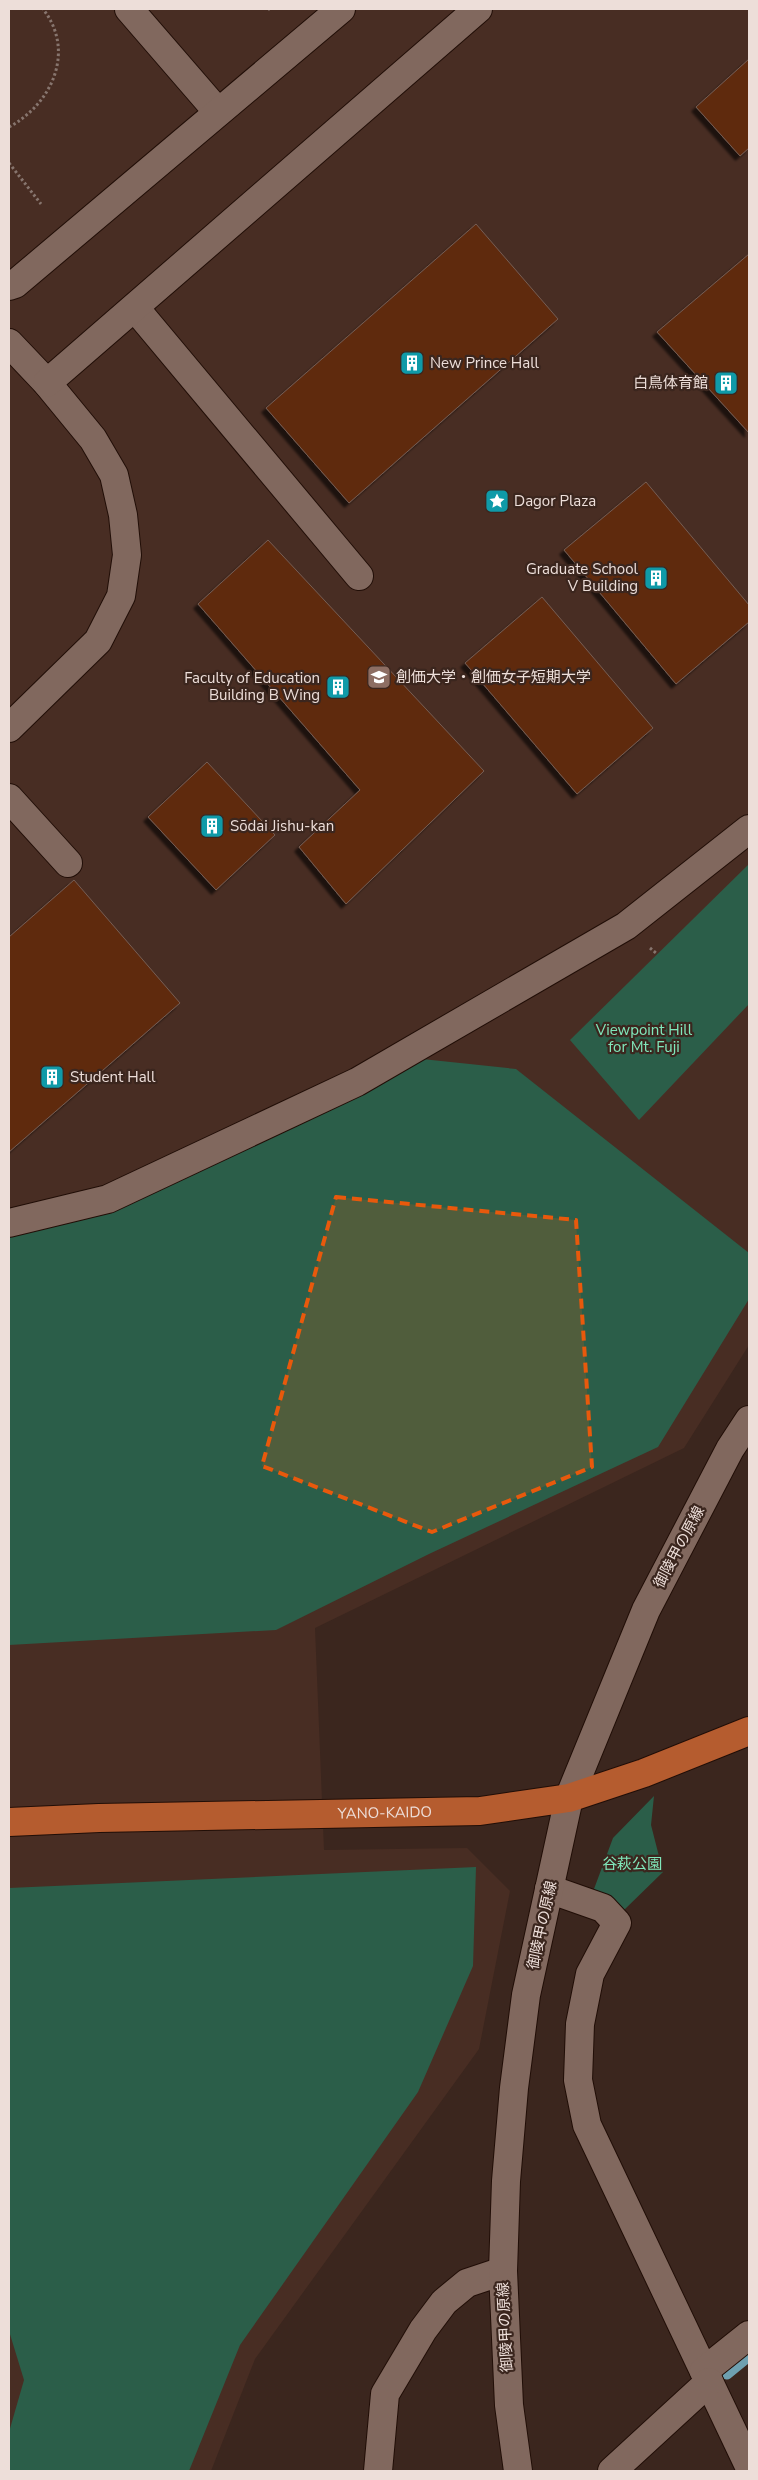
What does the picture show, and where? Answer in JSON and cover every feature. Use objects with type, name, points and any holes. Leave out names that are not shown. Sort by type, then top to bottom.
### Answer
[{"type":"main road","name":"YANO-KAIDO","points":[[9,1822],[109,1818],[480,1811],[569,1798],[644,1773],[749,1731]]},
{"type":"street","points":[[129,9],[218,112]]},
{"type":"street","points":[[9,286],[14,284],[341,9]]},
{"type":"street","points":[[47,383],[478,9]]},
{"type":"street","points":[[135,308],[359,576]]},
{"type":"street","points":[[9,343],[47,383],[93,439],[114,475],[123,515],[127,555],[121,596],[98,641],[9,728]]},
{"type":"street","points":[[9,798],[68,863]]},
{"type":"street","points":[[9,1223],[108,1199],[357,1082],[626,926],[749,829]]},
{"type":"street","name":"御陵甲の原線","points":[[518,2471],[509,2405],[503,2271],[506,2181],[514,2088],[526,1995],[569,1798],[646,1610],[730,1449],[749,1420]]},
{"type":"street","points":[[550,1889],[603,1908],[617,1923],[590,1974],[580,2024],[578,2080],[587,2125],[748,2459]]},
{"type":"street","points":[[378,2471],[385,2394],[423,2330],[444,2302],[467,2283],[503,2271]]},
{"type":"street","points":[[612,2471],[749,2335]]},
{"type":"path","points":[[9,126],[32,113],[48,92],[57,68],[58,42],[50,17],[43,9]]},
{"type":"path","points":[[9,163],[41,204]]},
{"type":"highlighted area","points":[[336,1197],[576,1220],[592,1467],[432,1532],[262,1466]]},
{"type":"shaded area","name":"創価大学・創価女子短期大学","points":[[9,9],[749,9],[749,1345],[684,1448],[315,1628],[324,1850],[467,1848],[510,1891],[479,2049],[255,2359],[211,2471],[9,2471]]},
{"type":"green space","name":"Viewpoint Hill for Mt. Fuji","points":[[749,864],[749,1004],[639,1120],[570,1040]]},
{"type":"green space","points":[[384,1055],[516,1069],[749,1253],[749,1299],[658,1447],[429,1554],[276,1630],[9,1645],[9,1235]]},
{"type":"green space","name":"谷萩公園","points":[[654,1796],[651,1825],[663,1872],[624,1910],[591,1897],[613,1838]]},
{"type":"green space","points":[[476,1867],[473,1966],[418,2092],[240,2345],[189,2471],[9,2471],[9,2432],[24,2380],[9,2331],[9,1888]]},
{"type":"building","points":[[749,59],[749,148],[740,156],[696,107]]},
{"type":"building","name":"New Prince Hall","points":[[476,224],[558,319],[349,503],[266,408]]},
{"type":"building","name":"白鳥体育館","points":[[749,254],[749,433],[657,332]]},
{"type":"building","name":"Graduate School V Building","points":[[646,482],[749,605],[749,622],[676,684],[564,550]]},
{"type":"building","name":"Faculty of Education Building B Wing","points":[[268,540],[484,771],[346,904],[299,847],[360,790],[198,604]]},
{"type":"building","points":[[542,597],[653,728],[577,794],[465,663]]},
{"type":"building","name":"Sōdai Jishu-kan","points":[[207,762],[275,835],[216,890],[148,817]]},
{"type":"building","name":"Student Hall","points":[[74,880],[180,1003],[9,1152],[9,937]]},
{"type":"waterway","points":[[727,2374],[749,2356]]},
{"type":"place","name":"New Prince Hall","points":[[412,363]]},
{"type":"place","name":"白鳥体育館","points":[[726,383]]},
{"type":"place","name":"Dagor Plaza","points":[[497,501]]},
{"type":"place","name":"Graduate School V Building","points":[[656,578]]},
{"type":"place","name":"創価大学・創価女子短期大学","points":[[379,677]]},
{"type":"place","name":"Faculty of Education Building B Wing","points":[[338,687]]},
{"type":"place","name":"Sōdai Jishu-kan","points":[[212,826]]},
{"type":"place","name":"Student Hall","points":[[52,1077]]}]
